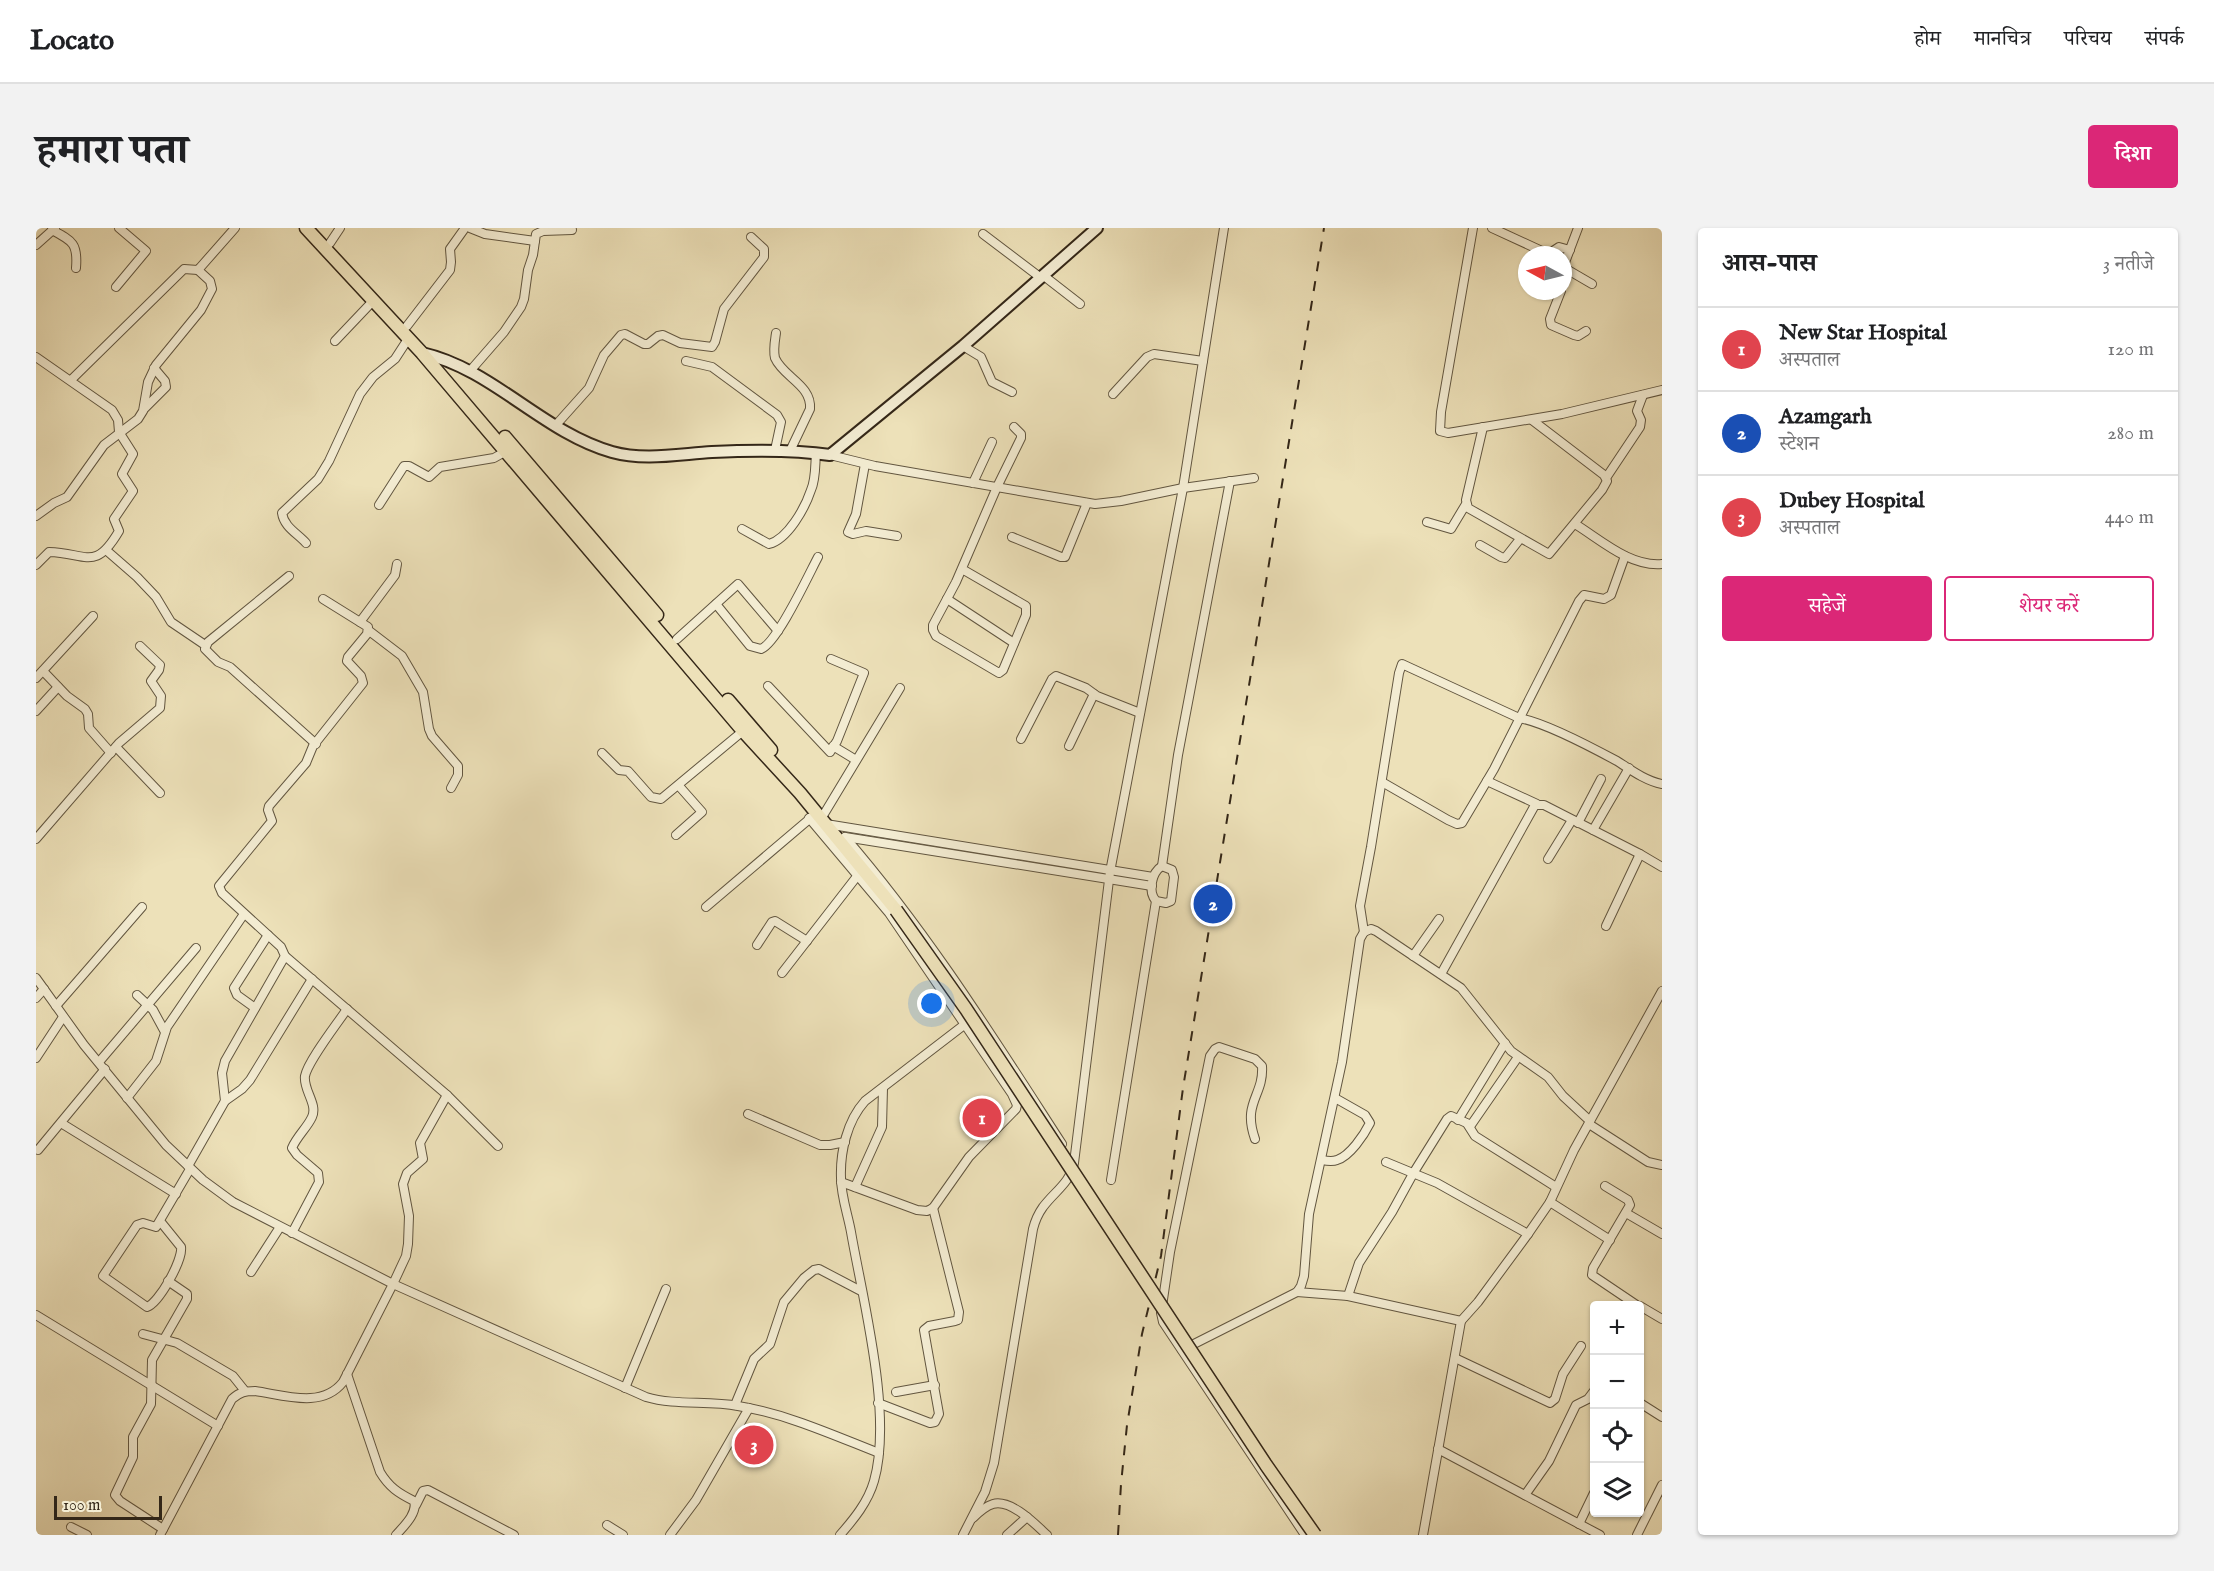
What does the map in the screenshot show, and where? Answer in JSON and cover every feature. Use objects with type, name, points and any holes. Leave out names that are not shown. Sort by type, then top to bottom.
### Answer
[{"type":"main road","points":[[306,228],[373,301],[408,332]]},
{"type":"main road","points":[[316,228],[676,639],[789,771],[800,793]]},
{"type":"main road","points":[[428,354],[470,371],[555,426],[597,447],[626,455],[655,456],[737,450],[790,450],[830,455],[963,346],[1097,228]]},
{"type":"main road","points":[[509,448],[743,731],[800,793],[818,818],[840,836],[896,910],[966,1009],[1260,1456],[1306,1534]]},
{"type":"street","points":[[116,287],[146,250],[119,228]]},
{"type":"street","points":[[198,270],[235,228]]},
{"type":"street","points":[[330,243],[340,228]]},
{"type":"street","points":[[306,543],[298,533],[291,530],[282,513],[318,479],[329,461],[360,394],[373,377],[395,359],[408,332],[450,270],[452,262],[450,249],[465,228]]},
{"type":"street","points":[[470,228],[485,234],[535,241]]},
{"type":"street","points":[[963,1535],[985,1492],[994,1463],[1033,1229],[1044,1206],[1070,1178],[1074,1163],[1110,876],[1183,488],[1224,228]]},
{"type":"street","points":[[1473,228],[1440,431],[1444,433],[1532,420],[1662,390]]},
{"type":"street","points":[[1492,228],[1531,246]]},
{"type":"street","points":[[1571,246],[1578,228]]},
{"type":"street","points":[[36,245],[53,229],[68,238],[75,246],[76,268]]},
{"type":"street","points":[[470,371],[504,332],[521,308],[537,230],[572,230]]},
{"type":"street","points":[[983,234],[1080,304]]},
{"type":"street","points":[[555,426],[594,381],[604,355],[621,335],[626,334],[646,344],[663,335],[680,343],[712,347],[724,309],[764,256],[764,249],[751,237]]},
{"type":"street","points":[[71,380],[184,269],[198,270],[212,283],[211,292],[199,313],[154,368],[146,388],[143,411]]},
{"type":"street","points":[[1572,272],[1592,284]]},
{"type":"street","points":[[1557,300],[1550,319],[1551,325],[1578,336],[1586,331]]},
{"type":"street","points":[[335,341],[373,301]]},
{"type":"street","points":[[776,333],[776,359],[806,393],[810,402],[810,409],[790,450]]},
{"type":"street","points":[[963,346],[981,357],[992,382],[1012,392]]},
{"type":"street","points":[[1113,394],[1147,357],[1154,354],[1203,361]]},
{"type":"street","points":[[36,357],[112,410],[116,416],[119,432],[133,453],[122,474],[133,491],[114,519],[119,531],[106,550],[93,558],[49,552],[36,565]]},
{"type":"street","points":[[686,361],[712,367],[777,415],[781,423],[775,450]]},
{"type":"street","points":[[36,516],[67,497],[104,445],[138,419],[166,387],[165,381],[154,368]]},
{"type":"street","points":[[1466,504],[1471,511],[1549,554],[1606,486],[1606,478],[1641,427],[1637,411],[1643,394]]},
{"type":"street","points":[[1532,420],[1606,478]]},
{"type":"street","points":[[962,569],[1026,606],[1027,612],[1003,670],[999,673],[936,636],[933,625],[962,569],[1021,438],[1021,434],[1014,427]]},
{"type":"street","points":[[1427,522],[1450,529],[1466,504],[1483,427]]},
{"type":"street","points":[[973,483],[992,442]]},
{"type":"street","points":[[379,505],[404,466],[409,466],[429,477],[440,467],[489,459],[509,448]]},
{"type":"street","points":[[742,529],[769,544],[785,532],[799,517],[812,489],[816,453]]},
{"type":"street","points":[[830,455],[865,464],[1087,503],[1110,503],[1183,488],[1254,478]]},
{"type":"street","points":[[865,464],[856,514],[848,532],[852,534],[866,531],[897,536]]},
{"type":"street","points":[[1162,867],[1178,755],[1230,481]]},
{"type":"street","points":[[1012,537],[1061,557],[1065,556],[1087,503]]},
{"type":"street","points":[[1575,524],[1626,556],[1644,562],[1662,564]]},
{"type":"street","points":[[1480,546],[1505,558],[1520,539]]},
{"type":"street","points":[[106,550],[156,597],[171,622],[205,645],[205,649],[216,660],[230,667],[316,744]]},
{"type":"street","points":[[1382,782],[1457,824],[1462,823],[1487,781],[1581,597],[1604,599],[1611,595],[1626,556]]},
{"type":"street","points":[[716,604],[753,648],[766,647],[778,631],[818,557]]},
{"type":"street","points":[[360,622],[395,575],[397,564]]},
{"type":"street","points":[[205,645],[289,576]]},
{"type":"street","points":[[676,639],[738,585],[778,631]]},
{"type":"street","points":[[323,599],[360,622],[402,656],[423,692],[432,736],[458,766],[458,775],[451,788]]},
{"type":"street","points":[[947,599],[1014,643]]},
{"type":"street","points":[[36,678],[93,616]]},
{"type":"street","points":[[369,630],[347,661],[361,676],[363,683],[316,744],[306,763],[269,806],[272,821],[219,886],[222,893],[281,947],[285,956],[447,1095],[498,1146]]},
{"type":"street","points":[[36,839],[114,750],[162,704],[161,696],[151,683],[160,665],[140,646]]},
{"type":"street","points":[[768,686],[830,752],[864,673],[831,658]]},
{"type":"street","points":[[1182,1350],[1297,1292],[1301,1287],[1309,1214],[1335,1098],[1360,939],[1364,932],[1359,906],[1402,664],[1519,718],[1535,722],[1662,784]]},
{"type":"street","points":[[43,671],[87,712],[89,728],[160,793]]},
{"type":"street","points":[[1021,739],[1054,677],[1080,685],[1094,694],[1140,713]]},
{"type":"street","points":[[36,711],[58,687]]},
{"type":"street","points":[[706,907],[818,818],[900,688]]},
{"type":"street","points":[[1069,746],[1094,694]]},
{"type":"street","points":[[602,753],[619,770],[628,771],[654,799],[661,800],[743,731]]},
{"type":"street","points":[[833,746],[856,760]]},
{"type":"street","points":[[1593,831],[1629,768]]},
{"type":"street","points":[[1548,859],[1601,779]]},
{"type":"street","points":[[1487,781],[1575,821],[1662,867]]},
{"type":"street","points":[[676,835],[702,812],[679,786]]},
{"type":"street","points":[[1441,974],[1537,804]]},
{"type":"street","points":[[818,818],[1110,876]]},
{"type":"street","points":[[818,818],[858,875],[895,921],[1012,1094],[1017,1105],[1016,1109],[969,1157],[933,1208],[927,1211],[917,1210],[841,1182]]},
{"type":"street","points":[[840,836],[1152,882]]},
{"type":"street","points":[[840,836],[893,893],[955,978],[1074,1163]]},
{"type":"street","points":[[1606,926],[1640,854]]},
{"type":"street","points":[[1111,1180],[1156,901],[1151,893],[1152,882],[1157,869],[1162,867],[1172,870],[1174,877],[1170,901],[1166,903],[1156,901]]},
{"type":"street","points":[[782,973],[858,875]]},
{"type":"street","points":[[56,1006],[142,907]]},
{"type":"street","points":[[126,1098],[156,1061],[165,1032],[244,914]]},
{"type":"street","points":[[1413,956],[1439,919]]},
{"type":"street","points":[[757,945],[775,921],[807,941]]},
{"type":"street","points":[[1364,932],[1376,931],[1461,988],[1518,1057],[1548,1077],[1563,1096],[1590,1122],[1648,1162],[1661,1166],[1662,1175]]},
{"type":"street","points":[[255,1008],[237,995],[234,988],[268,935]]},
{"type":"street","points":[[38,1150],[61,1123],[149,1005],[196,948]]},
{"type":"street","points":[[225,1101],[222,1067],[285,956]]},
{"type":"street","points":[[36,978],[63,1017],[166,1146],[189,1168],[233,1202],[393,1284],[625,1388],[658,1400],[749,1408],[779,1416],[879,1453]]},
{"type":"street","points":[[160,1221],[182,1251],[168,1281],[154,1303],[147,1307],[103,1276],[137,1225],[143,1223],[154,1228],[160,1221],[225,1101],[250,1080],[312,979]]},
{"type":"street","points":[[36,998],[44,989]]},
{"type":"street","points":[[1423,1535],[1461,1321],[1478,1302],[1550,1202],[1590,1122],[1662,991]]},
{"type":"street","points":[[138,995],[149,1005],[165,1032]]},
{"type":"street","points":[[292,1233],[319,1182],[318,1173],[293,1152],[292,1148],[313,1116],[313,1107],[305,1082],[306,1072],[347,1009]]},
{"type":"street","points":[[36,1058],[63,1017]]},
{"type":"street","points":[[840,1535],[866,1500],[874,1482],[879,1453],[878,1403],[873,1354],[841,1182],[845,1142],[859,1108],[964,1025]]},
{"type":"street","points":[[1458,1120],[1505,1043]]},
{"type":"street","points":[[1255,1138],[1250,1126],[1250,1114],[1262,1076],[1262,1066],[1255,1059],[1219,1047],[1210,1056],[1170,1252],[1161,1313],[1164,1322],[1182,1350],[1306,1534]]},
{"type":"street","points":[[1468,1125],[1473,1124],[1518,1057]]},
{"type":"street","points":[[855,1187],[882,1127],[883,1088]]},
{"type":"street","points":[[168,1281],[188,1296],[152,1360],[151,1404],[133,1437],[133,1457],[115,1495],[161,1532],[232,1399],[245,1391],[314,1398],[336,1390],[347,1374],[393,1284],[408,1244],[409,1216],[403,1189],[404,1178],[423,1159],[420,1143],[447,1095]]},
{"type":"street","points":[[1322,1160],[1333,1161],[1342,1157],[1370,1123],[1365,1115],[1335,1098]]},
{"type":"street","points":[[748,1114],[820,1144],[845,1142]]},
{"type":"street","points":[[1348,1296],[1359,1263],[1449,1117],[1468,1125],[1475,1136],[1556,1187]]},
{"type":"street","points":[[61,1123],[176,1194]]},
{"type":"street","points":[[1386,1162],[1414,1172],[1528,1234]]},
{"type":"street","points":[[1605,1186],[1628,1200],[1630,1205],[1593,1268],[1592,1275],[1631,1301]]},
{"type":"street","points":[[1550,1202],[1610,1240]]},
{"type":"street","points":[[878,1403],[930,1423],[935,1422],[939,1409],[924,1330],[929,1326],[955,1322],[959,1317],[959,1312],[933,1208]]},
{"type":"street","points":[[1626,1213],[1662,1234]]},
{"type":"street","points":[[251,1272],[280,1227]]},
{"type":"street","points":[[735,1405],[754,1359],[770,1344],[784,1302],[804,1278],[819,1269],[861,1291]]},
{"type":"street","points":[[625,1388],[666,1289]]},
{"type":"street","points":[[1297,1292],[1348,1296],[1461,1321]]},
{"type":"street","points":[[1644,1309],[1662,1319]]},
{"type":"street","points":[[36,1315],[218,1426]]},
{"type":"street","points":[[143,1334],[177,1343],[233,1376],[245,1391]]},
{"type":"street","points":[[1455,1358],[1550,1403],[1556,1399],[1563,1374],[1581,1346]]},
{"type":"street","points":[[347,1374],[380,1472],[395,1491],[414,1501],[416,1505]]},
{"type":"street","points":[[896,1392],[936,1385]]},
{"type":"street","points":[[1525,1495],[1549,1461],[1576,1405],[1590,1396]]},
{"type":"street","points":[[1644,1406],[1662,1417]]},
{"type":"street","points":[[670,1535],[696,1500],[749,1408]]},
{"type":"street","points":[[1438,1449],[1600,1535]]},
{"type":"street","points":[[1637,1535],[1662,1485]]},
{"type":"street","points":[[396,1535],[414,1511],[421,1493],[425,1490],[514,1535]]},
{"type":"street","points":[[1579,1524],[1590,1501]]},
{"type":"street","points":[[972,1518],[995,1503],[1027,1517],[1047,1535]]},
{"type":"street","points":[[1007,1535],[1027,1517]]},
{"type":"street","points":[[607,1525],[623,1535]]},
{"type":"street","points":[[71,1527],[87,1535]]},
{"type":"railway","points":[[1118,1535],[1127,1425],[1142,1334],[1161,1256],[1183,1088],[1324,228]]},
{"type":"place","name":"Azamgarh","points":[[1213,904]]},
{"type":"place","name":"New Star Hospital","points":[[982,1118]]},
{"type":"place","name":"Dubey Hospital","points":[[754,1445]]}]
